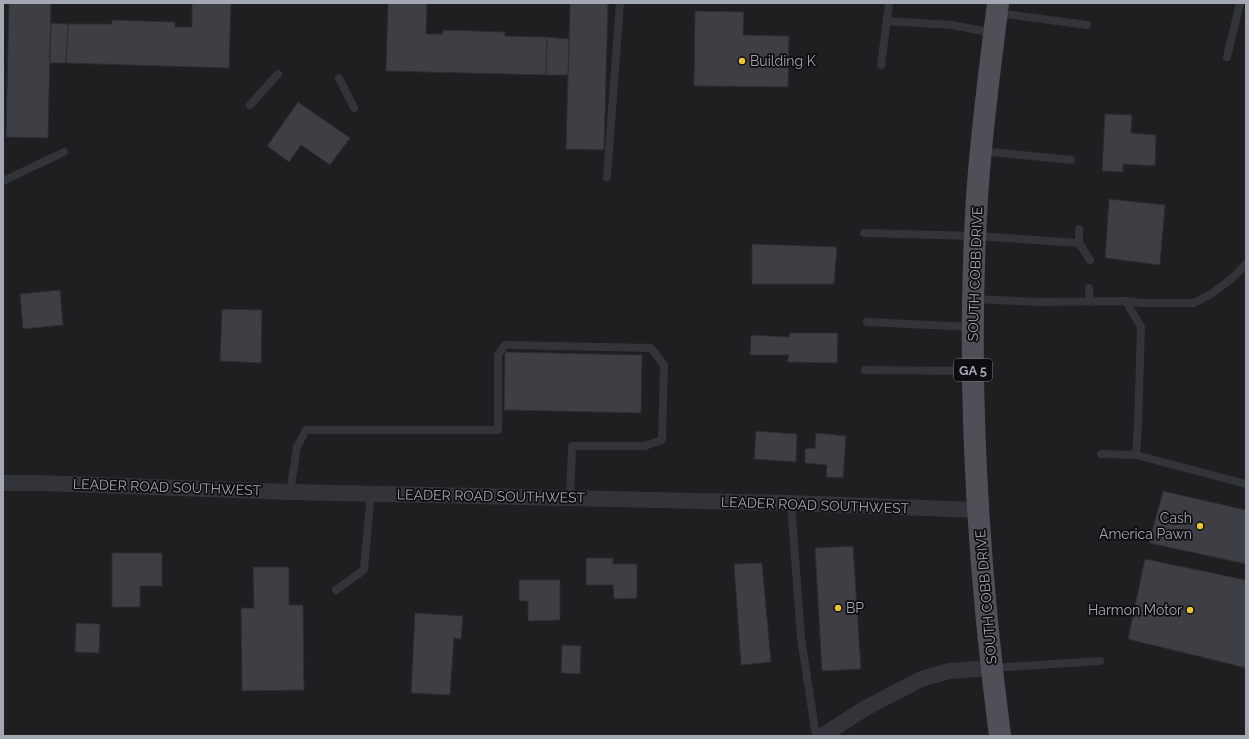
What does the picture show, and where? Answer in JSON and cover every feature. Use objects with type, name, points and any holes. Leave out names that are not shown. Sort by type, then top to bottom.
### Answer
[{"type":"main road","name":"SOUTH COBB DRIVE","points":[[996,16],[981,151],[973,327],[978,510],[984,588],[1000,736]]},
{"type":"street","name":"LEADER ROAD SOUTHWEST","points":[[3,483],[290,492],[791,503],[978,510]]},
{"type":"street","points":[[822,736],[864,709],[921,679],[949,671],[992,668]]},
{"type":"lane","points":[[606,177],[620,3]]},
{"type":"lane","points":[[881,65],[890,3]]},
{"type":"lane","points":[[1227,57],[1240,3]]},
{"type":"lane","points":[[887,20],[952,25],[996,16],[1087,25]]},
{"type":"lane","points":[[250,105],[278,74]]},
{"type":"lane","points":[[339,78],[354,108]]},
{"type":"lane","points":[[981,151],[1071,160]]},
{"type":"lane","points":[[3,182],[64,152]]},
{"type":"lane","points":[[1079,229],[1079,243],[1090,260]]},
{"type":"lane","points":[[864,233],[976,236],[1079,243]]},
{"type":"lane","points":[[974,299],[1040,302],[1126,301],[1143,303],[1194,303],[1211,294],[1230,280],[1246,264]]},
{"type":"lane","points":[[1089,288],[1090,302]]},
{"type":"lane","points":[[1126,301],[1142,327],[1136,456]]},
{"type":"lane","points":[[867,322],[973,327]]},
{"type":"lane","points":[[290,492],[297,447],[306,430],[498,430],[498,355],[505,345],[651,348],[664,365],[662,440],[645,446],[572,446],[570,498]]},
{"type":"lane","points":[[865,370],[974,371]]},
{"type":"lane","points":[[1101,454],[1136,456],[1246,484]]},
{"type":"lane","points":[[336,590],[364,570],[371,493]]},
{"type":"lane","points":[[791,503],[801,638],[816,736]]},
{"type":"lane","points":[[992,668],[1100,661]]},
{"type":"shaded area","points":[[3,3],[1246,3],[1246,736],[3,736]]},
{"type":"building","points":[[9,3],[51,3],[48,138],[6,137]]},
{"type":"building","points":[[192,3],[231,3],[229,68],[66,63],[68,24],[112,24],[112,20],[175,22],[175,27],[192,27]]},
{"type":"building","points":[[388,3],[427,3],[426,34],[443,34],[443,30],[505,32],[505,36],[547,37],[546,75],[386,71]]},
{"type":"building","points":[[570,3],[608,3],[604,150],[566,149]]},
{"type":"building","name":"Building K","points":[[695,11],[744,12],[743,35],[789,36],[788,87],[694,86]]},
{"type":"building","points":[[51,23],[68,24],[66,63],[50,63]]},
{"type":"building","points":[[547,37],[569,39],[568,75],[546,75]]},
{"type":"building","points":[[298,102],[350,138],[330,165],[301,145],[289,162],[267,146]]},
{"type":"building","points":[[1105,114],[1132,115],[1131,133],[1156,135],[1155,166],[1123,164],[1123,172],[1102,171]]},
{"type":"building","points":[[1109,199],[1165,205],[1160,265],[1105,258]]},
{"type":"building","points":[[752,244],[837,247],[834,284],[752,284]]},
{"type":"building","points":[[60,290],[63,325],[23,329],[20,294]]},
{"type":"building","points":[[222,309],[262,310],[261,363],[220,361]]},
{"type":"building","points":[[790,333],[838,333],[837,363],[787,362],[789,355],[750,355],[751,335],[789,337]]},
{"type":"building","points":[[505,352],[642,355],[641,413],[504,410]]},
{"type":"building","points":[[756,431],[797,434],[796,462],[754,459]]},
{"type":"building","points":[[816,433],[846,436],[843,478],[826,477],[827,465],[805,463],[805,449],[815,448]]},
{"type":"building","name":"Cash America Pawn","points":[[1163,491],[1246,510],[1246,564],[1149,543]]},
{"type":"building","name":"BP","points":[[853,546],[861,669],[822,671],[815,548]]},
{"type":"building","points":[[112,553],[162,553],[162,586],[140,586],[140,607],[112,607]]},
{"type":"building","points":[[586,558],[613,558],[613,564],[637,564],[637,598],[614,599],[613,585],[586,585]]},
{"type":"building","name":"Harmon Motor","points":[[1145,559],[1246,580],[1246,668],[1128,639]]},
{"type":"building","points":[[762,563],[771,662],[741,665],[734,564]]},
{"type":"building","points":[[253,567],[289,567],[289,605],[303,605],[304,690],[242,691],[241,608],[254,608]]},
{"type":"building","points":[[519,580],[560,580],[560,620],[528,621],[528,601],[519,601]]},
{"type":"building","points":[[415,613],[463,616],[461,639],[454,638],[450,695],[411,693]]},
{"type":"building","points":[[76,623],[100,624],[99,653],[75,652]]},
{"type":"building","points":[[562,645],[581,646],[580,674],[561,673]]},
{"type":"place","name":"Building K","points":[[742,61]]},
{"type":"place","name":"Cash America Pawn","points":[[1200,526]]},
{"type":"place","name":"BP","points":[[838,608]]},
{"type":"place","name":"Harmon Motor","points":[[1190,610]]}]
